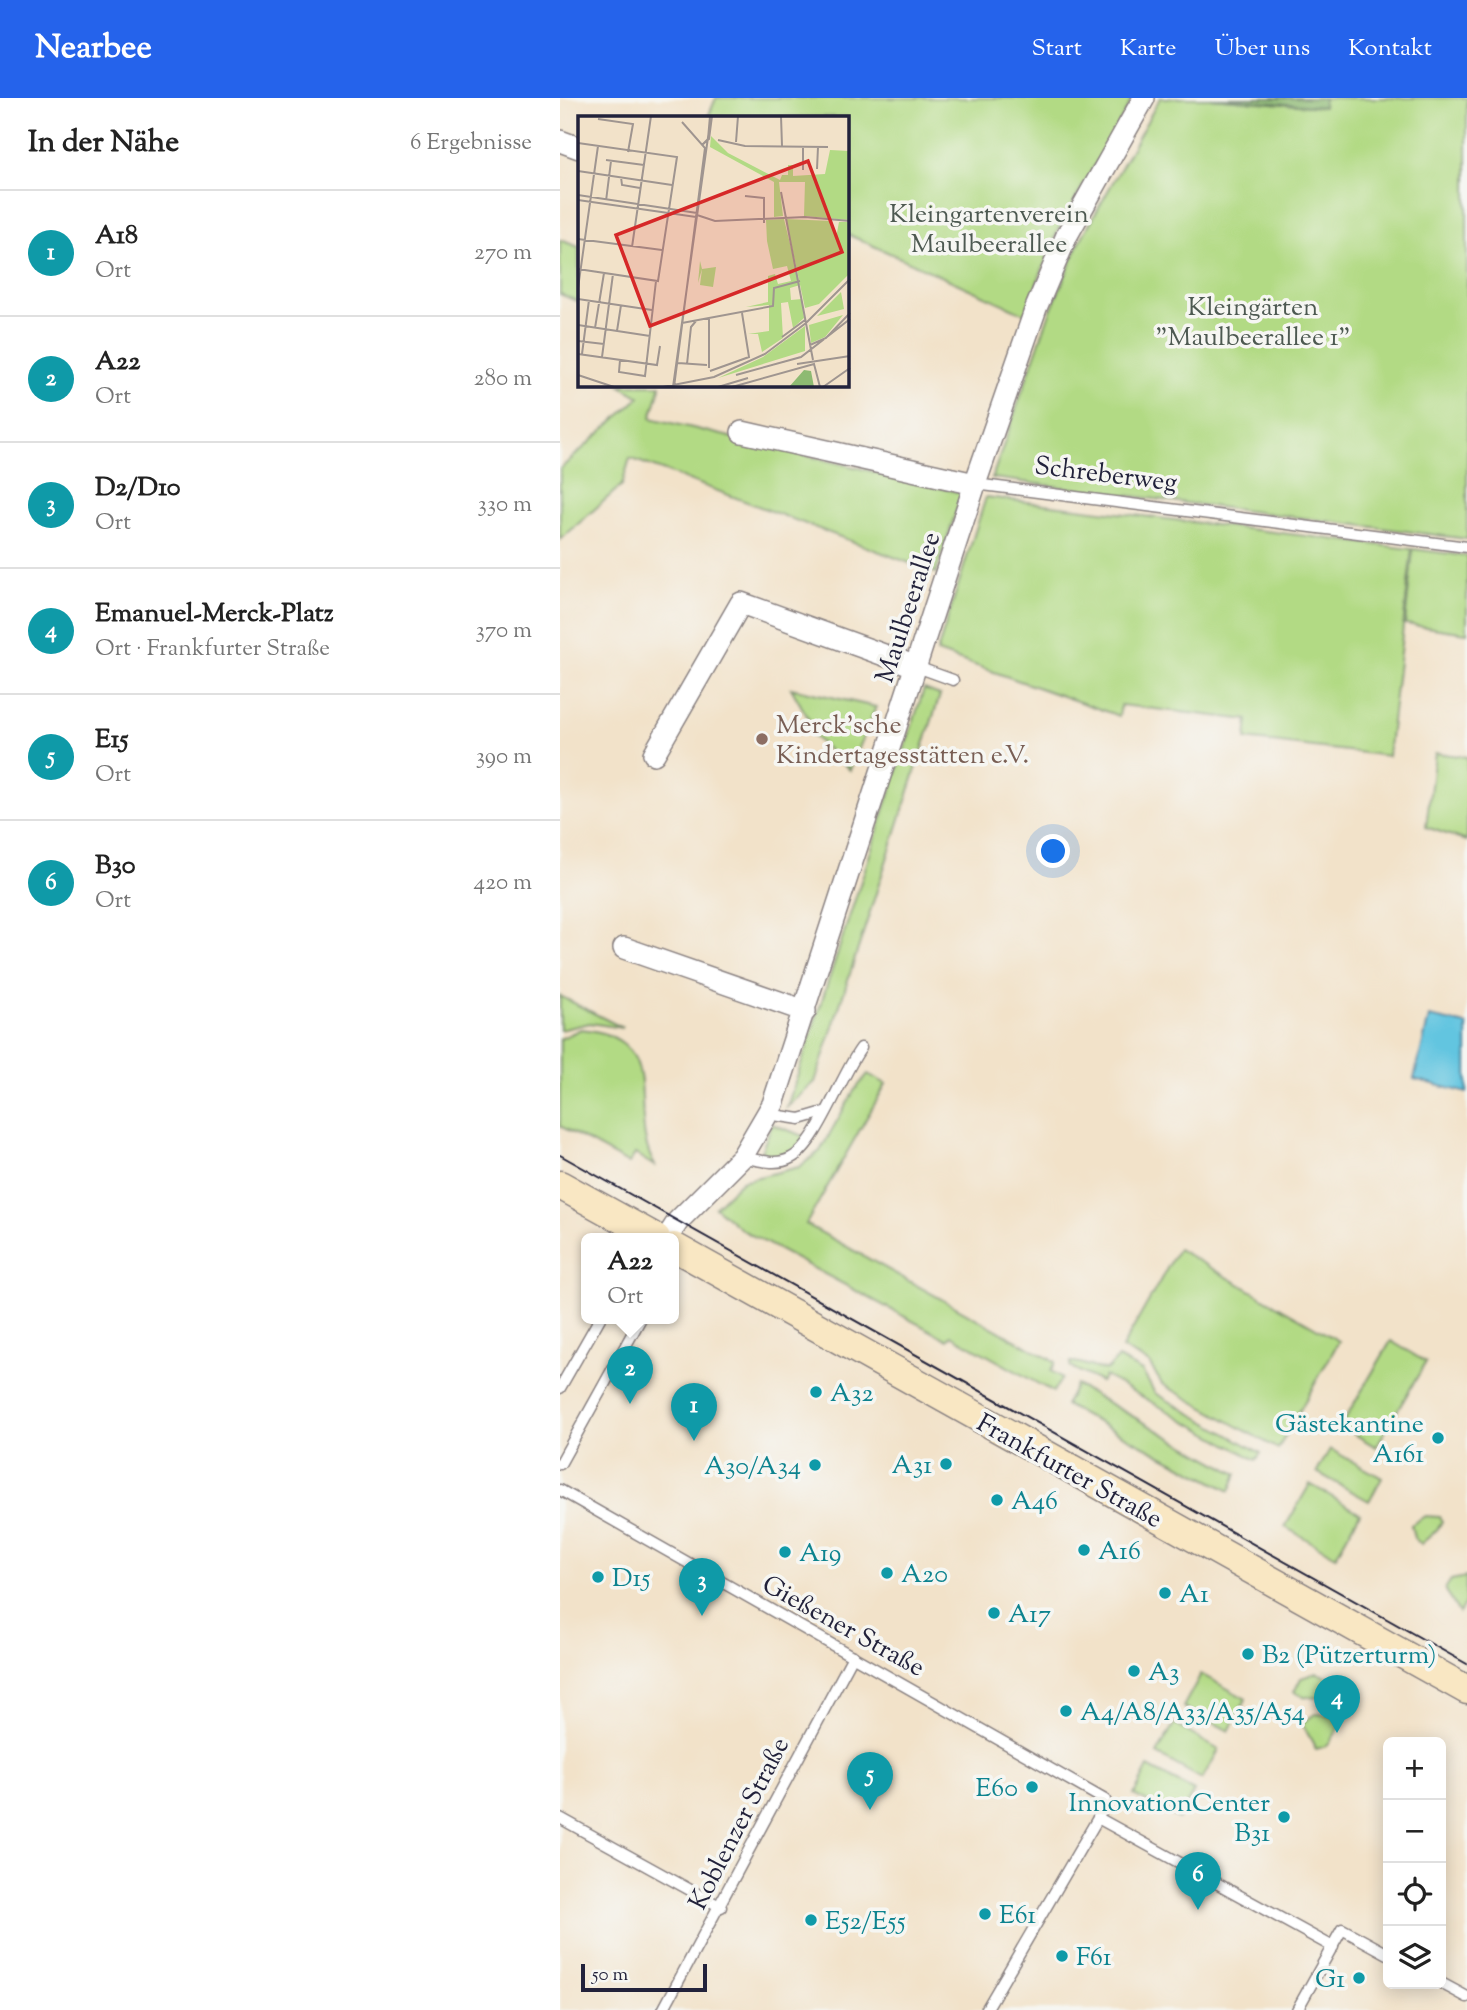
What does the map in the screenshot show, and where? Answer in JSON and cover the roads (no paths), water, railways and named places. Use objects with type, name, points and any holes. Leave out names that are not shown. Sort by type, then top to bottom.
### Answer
[{"type":"main road","name":"Frankfurter Straße","points":[[560,1185],[644,1233]]},
{"type":"main road","name":"Frankfurter Straße","points":[[679,1253],[1467,1690]]},
{"type":"street","name":"Maulbeerallee","points":[[670,1233],[678,1220],[743,1157],[767,1114],[805,1011],[1018,358],[1067,235],[1144,98]]},
{"type":"street","points":[[560,141],[578,148]]},
{"type":"street","name":"Schreberweg","points":[[742,432],[975,484]]},
{"type":"street","points":[[654,754],[741,603],[917,667]]},
{"type":"street","points":[[624,948],[805,1011]]},
{"type":"lane","name":"Schreberweg","points":[[975,484],[1467,547]]},
{"type":"lane","points":[[917,667],[953,680]]},
{"type":"lane","points":[[743,1157],[774,1162],[790,1159],[808,1147],[824,1112],[861,1048]]},
{"type":"lane","points":[[767,1114],[800,1119],[824,1112]]},
{"type":"lane","points":[[560,1388],[597,1324]]},
{"type":"lane","points":[[560,1464],[638,1324]]},
{"type":"lane","name":"Gießener Straße","points":[[560,1490],[1105,1800],[1098,1818]]},
{"type":"lane","name":"Koblenzer Straße","points":[[663,2010],[721,1907],[761,1823],[853,1656]]},
{"type":"lane","points":[[560,1818],[721,1907]]},
{"type":"lane","points":[[986,2010],[1098,1818],[1333,1947]]},
{"type":"lane","points":[[1297,2010],[1342,1929],[1383,1951]]},
{"type":"lane","points":[[1446,1986],[1467,1997]]},
{"type":"water","points":[[1429,1017],[1467,1025],[1467,1093],[1414,1079]]},
{"type":"tram line","points":[[560,1155],[1467,1664]]},
{"type":"place","name":"Merck'sche Kindertagesstätten e.V.","points":[[762,739]]},
{"type":"place","name":"A32","points":[[816,1392]]},
{"type":"place","name":"A22","points":[[630,1404]]},
{"type":"place","name":"Gästekantine A161","points":[[1438,1438]]},
{"type":"place","name":"A18","points":[[694,1441]]},
{"type":"place","name":"A31","points":[[946,1464]]},
{"type":"place","name":"A30/A34","points":[[815,1465]]},
{"type":"place","name":"A46","points":[[997,1500]]},
{"type":"place","name":"A16","points":[[1084,1550]]},
{"type":"place","name":"A19","points":[[785,1552]]},
{"type":"place","name":"A20","points":[[887,1573]]},
{"type":"place","name":"D15","points":[[598,1577]]},
{"type":"place","name":"A1","points":[[1165,1593]]},
{"type":"place","name":"A17","points":[[994,1613]]},
{"type":"place","name":"D2/D10","points":[[702,1616]]},
{"type":"place","name":"B2 (Pützerturm)","points":[[1248,1654]]},
{"type":"place","name":"A3","points":[[1134,1671]]},
{"type":"place","name":"A4/A8/A33/A35/A54","points":[[1066,1711]]},
{"type":"place","name":"Emanuel-Merck-Platz","points":[[1337,1733]]},
{"type":"place","name":"E60","points":[[1032,1787]]},
{"type":"place","name":"E15","points":[[870,1810]]},
{"type":"place","name":"InnovationCenter B31","points":[[1284,1817]]},
{"type":"place","name":"B30","points":[[1198,1910]]},
{"type":"place","name":"E61","points":[[985,1914]]},
{"type":"place","name":"E52/E55","points":[[811,1920]]},
{"type":"place","name":"F61","points":[[1062,1956]]},
{"type":"place","name":"G1","points":[[1359,1978]]},
{"type":"park label","name":"Kleingartenverein Maulbeerallee","points":[[989,228]]},
{"type":"park label","name":"Kleingärten \"Maulbeerallee 1\"","points":[[1253,321]]}]
